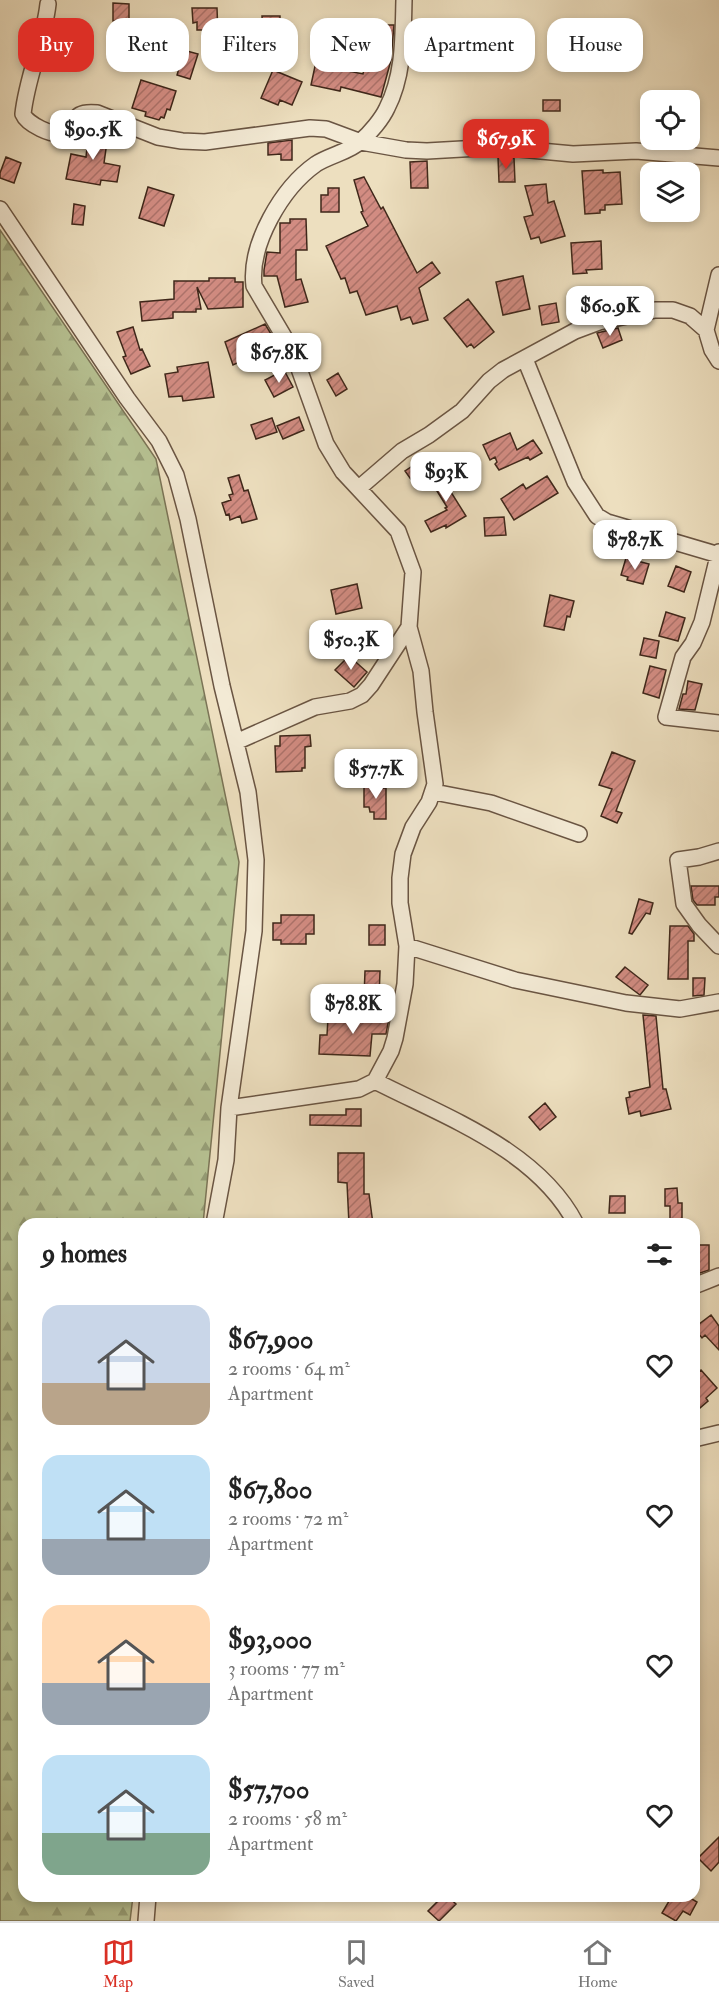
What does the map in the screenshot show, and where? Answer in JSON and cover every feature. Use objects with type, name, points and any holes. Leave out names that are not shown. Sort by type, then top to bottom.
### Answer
[{"type":"street","points":[[229,1108],[359,1089],[375,1081],[391,1051],[405,984],[407,946],[400,903],[403,854],[413,827],[434,792],[435,778],[424,712],[421,671],[409,627],[413,572],[398,531],[343,472],[326,444],[292,352],[254,286],[252,276],[258,246],[268,223],[295,182],[318,163],[361,142],[386,110],[399,79],[404,0]]},
{"type":"street","points":[[48,4],[46,26],[24,105],[24,118],[33,126],[55,134],[67,131],[74,118],[88,112],[97,113],[158,137],[182,141],[205,142],[310,128],[326,129],[361,142],[406,150],[496,147],[573,154],[636,151],[719,158]]},
{"type":"street","points":[[0,209],[127,398],[159,441],[176,475],[188,519],[222,686],[249,792],[256,860],[254,931],[229,1108],[226,1160],[215,1218]]},
{"type":"street","points":[[719,275],[706,330],[712,350],[719,362]]},
{"type":"street","points":[[359,488],[402,451],[462,411],[489,381],[503,370],[583,328],[655,309],[673,310],[690,316],[706,330]]},
{"type":"street","points":[[525,359],[575,482],[597,516],[607,522],[719,554],[702,622],[693,644],[683,657],[666,717],[719,723]]},
{"type":"street","points":[[236,742],[315,707],[350,701],[362,695],[409,627]]},
{"type":"street","points":[[434,792],[491,803],[579,834]]},
{"type":"street","points":[[719,851],[678,860],[684,904],[699,925],[719,946]]},
{"type":"street","points":[[407,946],[515,980],[626,1003],[680,1009],[719,1002]]},
{"type":"street","points":[[375,1081],[473,1130],[507,1150],[543,1179],[568,1208],[573,1218]]},
{"type":"street","points":[[700,1284],[719,1276]]},
{"type":"street","points":[[700,1438],[719,1433]]},
{"type":"street","points":[[146,1921],[148,1902]]},
{"type":"green space","points":[[0,230],[156,459],[239,862],[204,1218],[18,1218],[18,1902],[132,1902],[130,1921],[0,1921]]},
{"type":"building","points":[[113,3],[129,4],[129,18],[113,18]]},
{"type":"building","points":[[192,8],[217,8],[217,18],[201,18],[201,30],[197,30],[197,22],[193,23]]},
{"type":"building","points":[[262,16],[280,16],[280,18],[262,18]]},
{"type":"building","points":[[392,25],[394,25],[392,48]]},
{"type":"building","points":[[189,52],[198,54],[190,79],[177,75],[178,72],[189,72]]},
{"type":"building","points":[[272,72],[278,72],[302,82],[292,105],[280,100],[278,105],[261,98]]},
{"type":"building","points":[[314,72],[363,74],[363,72],[388,72],[381,97],[341,87],[340,91],[311,85]]},
{"type":"building","points":[[141,80],[176,91],[170,110],[167,109],[164,118],[161,117],[159,120],[145,116],[146,112],[132,108]]},
{"type":"building","points":[[543,100],[560,100],[560,111],[543,111]]},
{"type":"building","points":[[98,127],[109,128],[104,163],[120,166],[117,182],[101,180],[100,185],[66,179],[71,154],[86,157],[89,129],[98,130]]},
{"type":"building","points":[[292,140],[292,160],[281,160],[281,154],[268,155],[268,143]]},
{"type":"building","points":[[6,157],[21,163],[14,183],[0,178]]},
{"type":"building","points":[[498,157],[514,158],[515,182],[499,182]]},
{"type":"building","points":[[427,161],[428,188],[411,188],[410,162]]},
{"type":"building","points":[[603,170],[603,173],[620,172],[622,204],[605,205],[605,210],[600,210],[600,213],[585,214],[582,171]]},
{"type":"building","points":[[364,177],[381,209],[383,207],[417,273],[432,262],[440,273],[419,288],[428,320],[413,324],[410,317],[401,320],[397,306],[366,315],[357,291],[350,293],[345,278],[341,279],[326,246],[368,226],[361,212],[363,211],[354,180]]},
{"type":"building","points":[[546,184],[548,203],[554,201],[565,236],[541,243],[539,237],[531,239],[524,217],[533,215],[525,186]]},
{"type":"building","points":[[148,187],[174,195],[164,226],[139,218]]},
{"type":"building","points":[[328,188],[339,188],[339,212],[321,212],[321,195],[328,195]]},
{"type":"building","points":[[74,204],[85,206],[83,225],[72,224]]},
{"type":"building","points":[[290,219],[306,219],[307,250],[296,250],[296,280],[301,279],[308,302],[285,307],[277,276],[264,276],[264,270],[267,252],[280,253],[280,223],[290,223]]},
{"type":"building","points":[[601,241],[602,269],[573,274],[571,243]]},
{"type":"building","points":[[523,276],[530,309],[503,315],[496,282]]},
{"type":"building","points":[[209,278],[235,278],[235,282],[243,282],[243,307],[208,309],[197,287],[201,309],[196,309],[196,312],[173,312],[173,318],[142,321],[140,302],[174,299],[174,281],[209,281]]},
{"type":"building","points":[[468,299],[494,332],[474,348],[471,344],[467,347],[444,318]]},
{"type":"building","points":[[556,303],[559,322],[542,325],[539,306]]},
{"type":"building","points":[[265,324],[277,344],[233,365],[225,342]]},
{"type":"building","points":[[133,327],[140,350],[142,349],[150,366],[131,374],[123,357],[126,356],[117,332]]},
{"type":"building","points":[[618,328],[622,340],[603,348],[597,333]]},
{"type":"building","points":[[208,362],[214,397],[183,401],[182,396],[169,397],[165,374],[178,372],[177,367]]},
{"type":"building","points":[[284,370],[293,387],[274,397],[265,380]]},
{"type":"building","points":[[338,373],[347,389],[336,396],[327,380]]},
{"type":"building","points":[[299,417],[304,430],[283,439],[277,426]]},
{"type":"building","points":[[272,418],[277,432],[256,439],[251,425]]},
{"type":"building","points":[[510,433],[517,450],[533,440],[542,453],[530,460],[528,457],[499,470],[495,464],[497,462],[495,457],[490,460],[483,445]]},
{"type":"building","points":[[414,465],[425,482],[417,488],[405,471]]},
{"type":"building","points":[[453,470],[460,482],[449,489],[466,516],[446,528],[446,525],[431,532],[425,521],[447,510],[432,483]]},
{"type":"building","points":[[239,475],[244,491],[248,490],[257,519],[242,523],[240,516],[230,520],[222,503],[231,500],[229,495],[233,494],[228,478]]},
{"type":"building","points":[[547,476],[558,493],[514,520],[501,499],[523,484],[526,489]]},
{"type":"building","points":[[504,517],[506,535],[485,536],[484,518]]},
{"type":"building","points":[[626,558],[649,564],[643,584],[627,580],[628,577],[621,575]]},
{"type":"building","points":[[676,566],[691,572],[684,592],[668,586]]},
{"type":"building","points":[[357,584],[362,608],[336,614],[331,590]]},
{"type":"building","points":[[550,595],[574,601],[564,630],[544,626]]},
{"type":"building","points":[[666,612],[685,618],[678,641],[659,636]]},
{"type":"building","points":[[644,638],[659,641],[656,658],[640,655]]},
{"type":"building","points":[[349,656],[367,672],[354,687],[335,670]]},
{"type":"building","points":[[650,666],[666,670],[659,698],[643,693]]},
{"type":"building","points":[[688,681],[702,684],[695,710],[679,709],[683,694],[686,694]]},
{"type":"building","points":[[310,735],[311,746],[305,747],[305,768],[302,768],[302,771],[276,772],[275,746],[280,746],[280,736]]},
{"type":"building","points":[[612,752],[635,761],[616,811],[622,813],[617,823],[601,816],[612,789],[599,785]]},
{"type":"building","points":[[364,783],[380,783],[380,788],[386,788],[386,819],[374,819],[374,812],[370,812],[369,807],[364,807]]},
{"type":"building","points":[[691,886],[719,886],[719,897],[715,897],[715,905],[697,905],[693,900]]},
{"type":"building","points":[[639,899],[653,903],[650,914],[646,913],[632,934],[629,933]]},
{"type":"building","points":[[281,915],[314,915],[314,934],[306,934],[306,944],[281,944],[281,940],[273,940],[273,923],[281,923]]},
{"type":"building","points":[[369,925],[385,925],[385,945],[369,945]]},
{"type":"building","points":[[670,926],[688,926],[694,934],[694,941],[688,941],[688,979],[668,979]]},
{"type":"building","points":[[625,967],[648,985],[640,995],[616,977]]},
{"type":"building","points":[[365,971],[380,971],[379,999],[364,998]]},
{"type":"building","points":[[693,978],[705,978],[704,995],[693,996]]},
{"type":"building","points":[[376,1009],[390,1009],[390,1013],[386,1034],[372,1034],[370,1056],[319,1054],[320,1035],[327,1035],[328,1018],[376,1020]]},
{"type":"building","points":[[643,1015],[656,1016],[663,1089],[666,1089],[671,1109],[641,1116],[640,1111],[629,1114],[626,1098],[630,1097],[629,1092],[650,1087]]},
{"type":"building","points":[[545,1103],[556,1117],[540,1130],[529,1117]]},
{"type":"building","points":[[346,1109],[361,1109],[361,1126],[310,1125],[310,1115],[346,1115]]},
{"type":"building","points":[[338,1153],[364,1153],[364,1194],[369,1194],[372,1218],[349,1218],[347,1183],[338,1182]]},
{"type":"building","points":[[677,1188],[678,1203],[682,1203],[682,1218],[670,1218],[670,1206],[665,1206],[665,1189]]},
{"type":"building","points":[[610,1196],[625,1196],[625,1213],[609,1213]]},
{"type":"building","points":[[700,1245],[709,1245],[709,1270],[700,1273]]},
{"type":"building","points":[[711,1315],[719,1326],[719,1350],[705,1335],[702,1338],[700,1336],[700,1323]]},
{"type":"building","points":[[700,1371],[717,1388],[706,1398],[708,1401],[700,1408]]},
{"type":"building","points":[[719,1837],[719,1862],[711,1871],[700,1860],[700,1856]]},
{"type":"building","points":[[437,1902],[456,1904],[439,1921],[428,1911]]},
{"type":"building","points":[[668,1902],[697,1902],[690,1915],[683,1911],[676,1921],[662,1913]]}]
